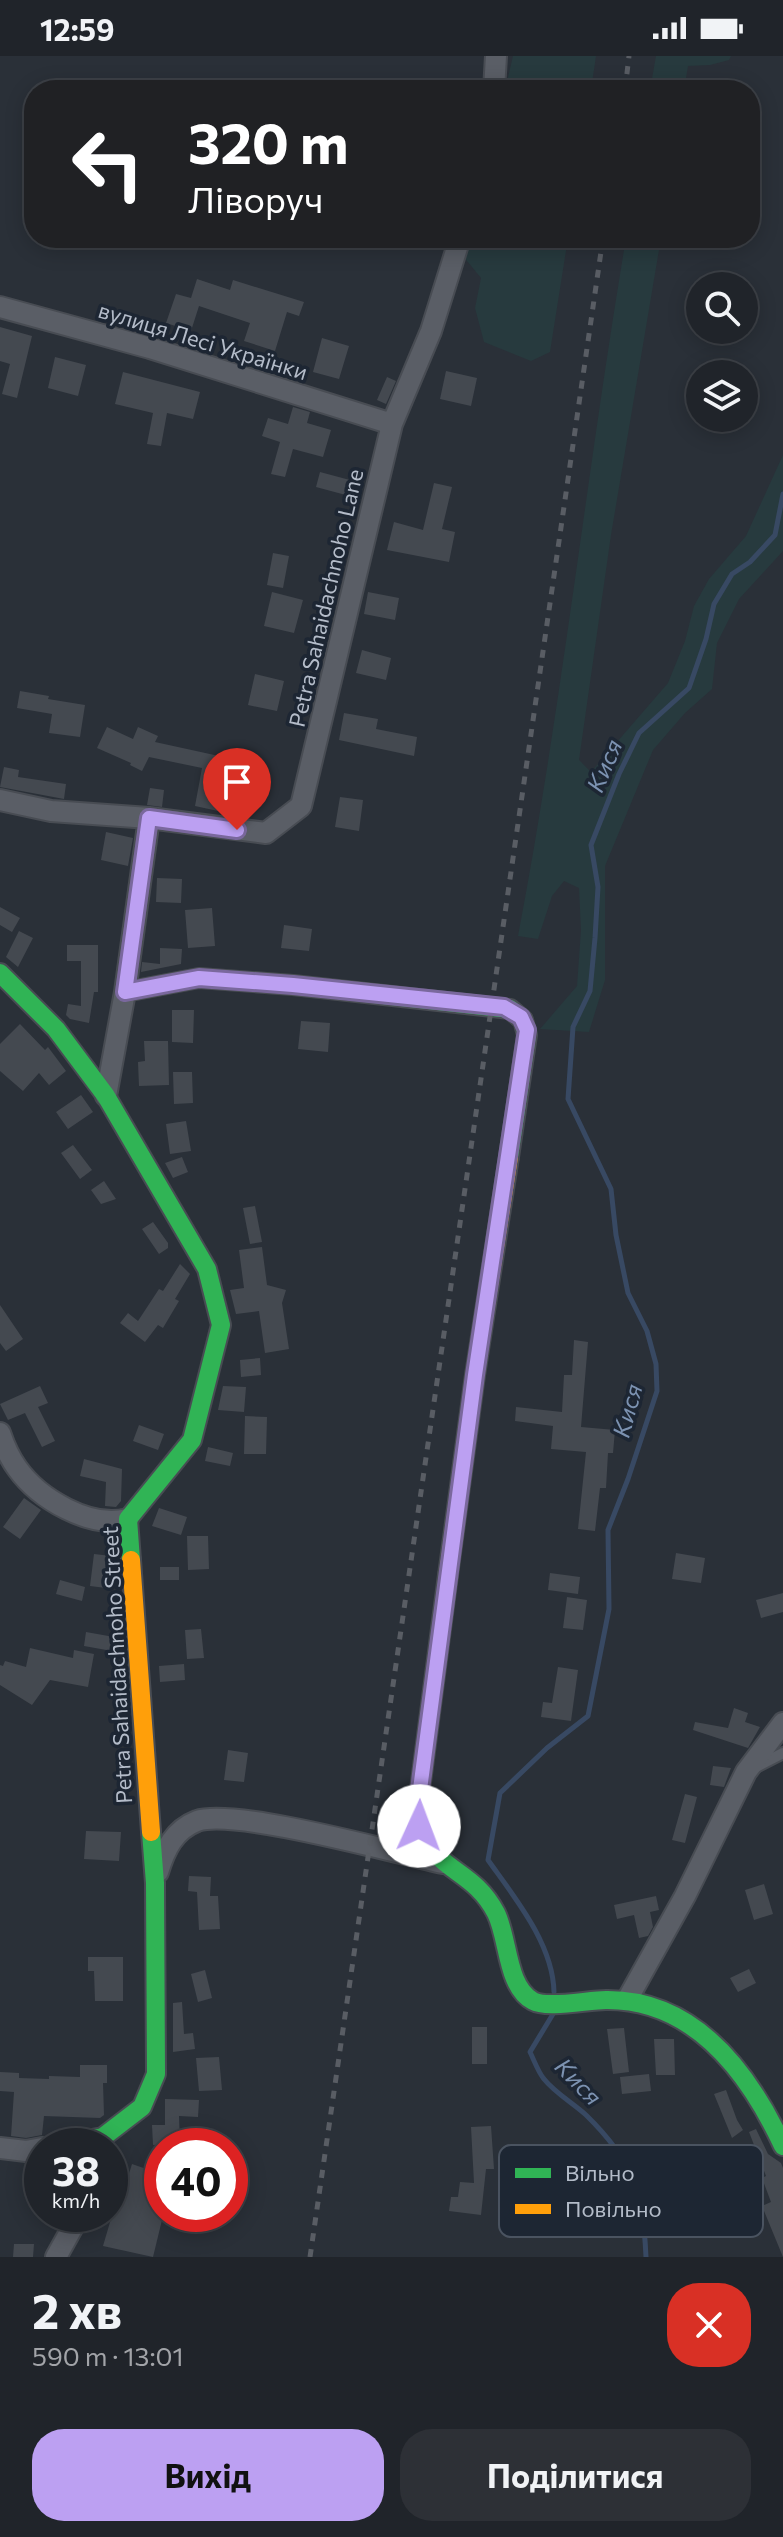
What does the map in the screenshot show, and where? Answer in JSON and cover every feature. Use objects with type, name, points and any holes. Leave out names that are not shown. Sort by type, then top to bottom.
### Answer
[{"type":"street","points":[[495,80],[496,56]]},
{"type":"street","name":"Petra Sahaidachnoho Lane","points":[[0,800],[51,811],[149,818],[266,833],[301,806],[392,424],[431,331],[457,248]]},
{"type":"street","name":"вулиця Лесі Українки","points":[[0,307],[150,348],[392,424]]},
{"type":"street","points":[[106,1096],[125,992],[149,818]]},
{"type":"street","name":"Petra Sahaidachnoho Street","points":[[0,973],[56,1029],[106,1096],[207,1269],[221,1325],[192,1440],[128,1519],[155,1883],[156,2074],[142,2107],[119,2128]]},
{"type":"street","points":[[125,992],[199,978],[269,983],[504,1007],[518,1014],[526,1025],[527,1041],[487,1290],[419,1797],[421,1833],[443,1863],[474,1885],[493,1908],[504,1932],[519,1988],[527,1998],[538,2004],[627,2000],[671,2013],[696,2028],[721,2049],[749,2081],[783,2146]]},
{"type":"street","points":[[0,1433],[18,1470],[54,1500],[97,1520],[118,1522],[128,1519]]},
{"type":"street","points":[[627,2000],[685,1896],[746,1772],[783,1723]]},
{"type":"street","points":[[155,1883],[164,1853],[175,1835],[192,1823],[216,1817],[443,1863]]},
{"type":"street","points":[[0,2148],[24,2151]]},
{"type":"street","points":[[56,2257],[70,2232]]},
{"type":"lane","points":[[746,1772],[783,1753]]},
{"type":"green space","points":[[513,56],[596,56],[592,80],[507,80]]},
{"type":"green space","points":[[656,56],[731,56],[729,60],[710,65],[688,66],[686,80],[652,80]]},
{"type":"green space","points":[[465,248],[566,248],[550,352],[531,361],[484,342],[475,308],[481,278],[463,256]]},
{"type":"green space","points":[[624,248],[659,248],[611,535],[579,760],[591,772],[668,683],[685,641],[694,606],[709,579],[746,536],[783,455],[783,551],[739,599],[717,643],[712,689],[685,713],[653,750],[605,866],[605,980],[589,1032],[540,1029],[577,986],[581,930],[579,888],[564,881],[552,896],[538,939],[518,936],[548,762]]},
{"type":"building","points":[[197,279],[230,290],[233,280],[304,302],[299,316],[287,312],[275,351],[244,341],[250,323],[199,306],[191,331],[166,323],[176,294],[191,298]]},
{"type":"building","points":[[0,327],[32,336],[17,398],[2,394],[10,364],[0,361]]},
{"type":"building","points":[[322,338],[349,346],[339,379],[313,372]]},
{"type":"building","points":[[55,357],[86,365],[78,396],[48,388]]},
{"type":"building","points":[[446,371],[477,378],[471,406],[440,399]]},
{"type":"building","points":[[123,372],[200,392],[193,419],[167,413],[161,446],[147,444],[153,413],[115,404]]},
{"type":"building","points":[[387,377],[396,381],[386,404],[377,400]]},
{"type":"building","points":[[293,407],[310,412],[307,423],[331,430],[323,457],[293,449],[285,477],[271,474],[280,442],[262,436],[268,418],[288,424]]},
{"type":"building","points":[[320,472],[361,483],[357,498],[316,487]]},
{"type":"building","points":[[434,483],[452,487],[442,529],[455,532],[449,562],[387,550],[394,522],[423,530]]},
{"type":"building","points":[[273,553],[289,556],[283,588],[267,585]]},
{"type":"building","points":[[272,592],[303,600],[294,633],[264,626]]},
{"type":"building","points":[[368,592],[399,598],[395,620],[364,614]]},
{"type":"building","points":[[362,650],[391,658],[386,680],[356,673]]},
{"type":"building","points":[[255,674],[284,681],[277,711],[248,705]]},
{"type":"building","points":[[20,691],[85,705],[80,737],[49,733],[52,714],[17,708]]},
{"type":"building","points":[[344,713],[378,719],[376,729],[417,737],[414,756],[339,740]]},
{"type":"building","points":[[107,727],[133,739],[138,727],[158,736],[155,742],[219,756],[215,777],[224,779],[218,811],[195,806],[202,768],[149,757],[142,771],[97,748]]},
{"type":"building","points":[[4,767],[19,770],[18,777],[66,784],[64,799],[0,787]]},
{"type":"building","points":[[150,788],[164,790],[162,807],[147,805]]},
{"type":"building","points":[[340,797],[363,800],[359,831],[335,827]]},
{"type":"building","points":[[106,832],[133,838],[128,866],[101,860]]},
{"type":"building","points":[[157,878],[182,879],[181,903],[156,902]]},
{"type":"building","points":[[0,907],[20,918],[12,932],[0,925]]},
{"type":"building","points":[[212,908],[215,946],[188,948],[185,910]]},
{"type":"building","points":[[284,925],[312,929],[309,951],[281,948]]},
{"type":"building","points":[[19,931],[33,938],[18,967],[6,957]]},
{"type":"building","points":[[67,945],[98,945],[98,992],[94,992],[89,1023],[70,1019],[66,1015],[68,1004],[81,1006],[81,961],[67,961]]},
{"type":"building","points":[[160,948],[182,949],[181,964],[141,972],[142,962],[160,964]]},
{"type":"building","points":[[172,1010],[194,1010],[193,1043],[172,1042]]},
{"type":"building","points":[[301,1021],[330,1023],[328,1052],[298,1049]]},
{"type":"building","points":[[20,1024],[45,1050],[48,1047],[66,1071],[49,1085],[39,1073],[23,1091],[0,1071],[0,1044]]},
{"type":"building","points":[[144,1041],[168,1041],[169,1085],[139,1086],[138,1062],[145,1061]]},
{"type":"building","points":[[173,1072],[192,1072],[193,1103],[174,1104]]},
{"type":"building","points":[[81,1095],[93,1112],[68,1129],[56,1112]]},
{"type":"building","points":[[186,1121],[191,1151],[170,1154],[166,1124]]},
{"type":"building","points":[[73,1145],[92,1170],[80,1179],[61,1153]]},
{"type":"building","points":[[182,1157],[188,1172],[173,1178],[165,1163]]},
{"type":"building","points":[[104,1181],[116,1199],[101,1204],[91,1190]]},
{"type":"building","points":[[255,1206],[262,1242],[250,1244],[243,1208]]},
{"type":"building","points":[[153,1222],[168,1243],[168,1248],[159,1254],[142,1229]]},
{"type":"building","points":[[262,1247],[267,1285],[286,1290],[282,1303],[289,1349],[265,1353],[259,1311],[236,1314],[230,1290],[244,1288],[239,1250]]},
{"type":"building","points":[[180,1264],[190,1274],[175,1299],[179,1301],[163,1328],[158,1325],[145,1342],[120,1323],[128,1313],[138,1321]]},
{"type":"building","points":[[0,1305],[23,1339],[6,1351],[0,1343]]},
{"type":"building","points":[[574,1340],[588,1342],[581,1427],[615,1430],[613,1453],[608,1453],[606,1488],[600,1488],[595,1531],[578,1529],[586,1452],[551,1449],[553,1426],[515,1421],[516,1407],[562,1412],[564,1375],[572,1375]]},
{"type":"building","points":[[260,1358],[261,1375],[241,1377],[240,1360]]},
{"type":"building","points":[[40,1386],[48,1403],[38,1407],[55,1441],[42,1447],[25,1413],[8,1420],[0,1404]]},
{"type":"building","points":[[223,1386],[246,1387],[244,1412],[218,1410]]},
{"type":"building","points":[[245,1416],[267,1417],[266,1454],[244,1454]]},
{"type":"building","points":[[139,1425],[164,1434],[158,1450],[133,1441]]},
{"type":"building","points":[[208,1447],[233,1453],[230,1466],[205,1461]]},
{"type":"building","points":[[84,1459],[122,1469],[121,1501],[116,1507],[105,1506],[106,1482],[80,1476]]},
{"type":"building","points":[[24,1498],[41,1510],[20,1539],[3,1527]]},
{"type":"building","points":[[159,1508],[187,1517],[181,1535],[152,1526]]},
{"type":"building","points":[[187,1536],[208,1536],[209,1569],[188,1570]]},
{"type":"building","points":[[676,1553],[705,1558],[701,1583],[672,1579]]},
{"type":"building","points":[[94,1554],[111,1556],[106,1588],[90,1586]]},
{"type":"building","points":[[160,1567],[179,1567],[179,1580],[160,1580]]},
{"type":"building","points":[[550,1573],[580,1577],[578,1594],[548,1590]]},
{"type":"building","points":[[60,1580],[85,1587],[82,1601],[56,1594]]},
{"type":"building","points":[[783,1593],[783,1612],[761,1618],[756,1600]]},
{"type":"building","points":[[567,1597],[587,1600],[583,1630],[563,1628]]},
{"type":"building","points":[[201,1629],[204,1658],[187,1659],[185,1630]]},
{"type":"building","points":[[86,1632],[114,1637],[112,1651],[84,1646]]},
{"type":"building","points":[[30,1648],[73,1658],[74,1650],[94,1654],[88,1687],[50,1680],[32,1705],[0,1685],[0,1665],[3,1666],[5,1661],[26,1667]]},
{"type":"building","points":[[184,1664],[185,1680],[160,1682],[159,1666]]},
{"type":"building","points":[[558,1667],[578,1670],[571,1721],[541,1717],[543,1702],[552,1703]]},
{"type":"building","points":[[734,1708],[748,1713],[745,1722],[760,1727],[748,1748],[693,1730],[695,1722],[728,1728]]},
{"type":"building","points":[[228,1750],[248,1753],[244,1782],[224,1780]]},
{"type":"building","points":[[713,1766],[731,1768],[724,1787],[710,1785]]},
{"type":"building","points":[[685,1794],[697,1797],[685,1843],[672,1840]]},
{"type":"building","points":[[86,1831],[121,1832],[119,1861],[84,1859]]},
{"type":"building","points":[[189,1876],[211,1877],[210,1896],[218,1896],[220,1929],[199,1930],[197,1892],[188,1891]]},
{"type":"building","points":[[764,1884],[773,1914],[754,1920],[745,1890]]},
{"type":"building","points":[[656,1896],[659,1910],[650,1912],[653,1927],[648,1936],[639,1938],[634,1915],[617,1919],[614,1905]]},
{"type":"building","points":[[88,1957],[123,1957],[123,2001],[95,2001],[94,1971],[88,1971]]},
{"type":"building","points":[[749,1969],[756,1983],[738,1992],[730,1978]]},
{"type":"building","points":[[205,1970],[212,1998],[198,2002],[191,1974]]},
{"type":"building","points":[[182,2002],[184,2034],[193,2033],[195,2049],[173,2052],[173,2003]]},
{"type":"building","points":[[472,2027],[487,2027],[487,2064],[472,2064]]},
{"type":"building","points":[[624,2028],[629,2072],[613,2074],[607,2029]]},
{"type":"building","points":[[654,2039],[674,2039],[675,2075],[656,2075]]},
{"type":"building","points":[[219,2057],[222,2090],[199,2091],[196,2058]]},
{"type":"building","points":[[80,2065],[107,2065],[107,2083],[103,2083],[104,2115],[100,2118],[44,2116],[43,2128],[24,2128],[24,2138],[11,2136],[14,2092],[0,2091],[0,2072],[19,2073],[19,2078],[80,2077]]},
{"type":"building","points":[[649,2074],[651,2091],[622,2094],[620,2077]]},
{"type":"building","points":[[726,2090],[743,2130],[732,2138],[714,2094]]},
{"type":"building","points":[[165,2099],[199,2100],[198,2117],[179,2116],[179,2128],[152,2128],[152,2125],[165,2125]]},
{"type":"building","points":[[491,2126],[494,2169],[486,2169],[481,2215],[449,2211],[451,2197],[458,2197],[460,2182],[474,2183],[471,2127]]},
{"type":"building","points":[[756,2129],[768,2154],[783,2168],[783,2257],[763,2208],[771,2202],[763,2181],[766,2176],[763,2145],[754,2145],[749,2132]]},
{"type":"building","points":[[132,2164],[144,2168],[144,2232],[159,2232],[153,2257],[103,2246],[107,2232],[128,2232],[128,2177]]},
{"type":"building","points":[[14,2244],[34,2244],[33,2257],[13,2257]]},
{"type":"waterway","name":"Кися","points":[[554,1992],[552,1974],[540,1939],[488,1860],[500,1793],[547,1748],[588,1716],[609,1609],[608,1530],[657,1391],[656,1364],[647,1331],[628,1293],[616,1235],[611,1189],[568,1099],[573,1027],[590,991],[595,938],[598,887],[591,845],[639,733],[689,688],[714,604],[732,574],[750,562],[775,535],[783,494]]},
{"type":"waterway","name":"Кися","points":[[553,2014],[530,2052],[544,2079],[586,2115],[613,2145]]},
{"type":"waterway","name":"Кися","points":[[644,2237],[646,2257]]},
{"type":"railway","points":[[626,80],[629,56]]},
{"type":"railway","points":[[310,2257],[602,248]]},
{"type":"traffic: fast","points":[[0,973],[56,1029],[106,1096],[207,1269],[221,1325],[192,1440],[128,1519],[131,1560]]},
{"type":"traffic: fast","points":[[125,992],[199,978],[510,1009],[523,1020],[527,1035],[509,1157]]},
{"type":"traffic: fast","points":[[448,1575],[419,1797],[421,1822],[428,1841],[436,1854],[485,1896],[496,1913],[513,1973],[524,1994],[533,2001],[548,2004],[606,2000],[638,2003],[666,2012],[692,2027],[736,2067],[754,2092],[783,2146]]},
{"type":"traffic: fast","points":[[115,2128],[142,2107],[156,2074],[155,1883],[151,1832]]},
{"type":"traffic: slow","points":[[448,1575],[509,1157]]},
{"type":"traffic: slow","points":[[131,1560],[151,1832]]},
{"type":"route","points":[[237,830],[149,818],[125,992],[199,978],[293,985],[504,1007],[521,1017],[527,1030],[475,1375],[419,1797],[419,1826]]}]
